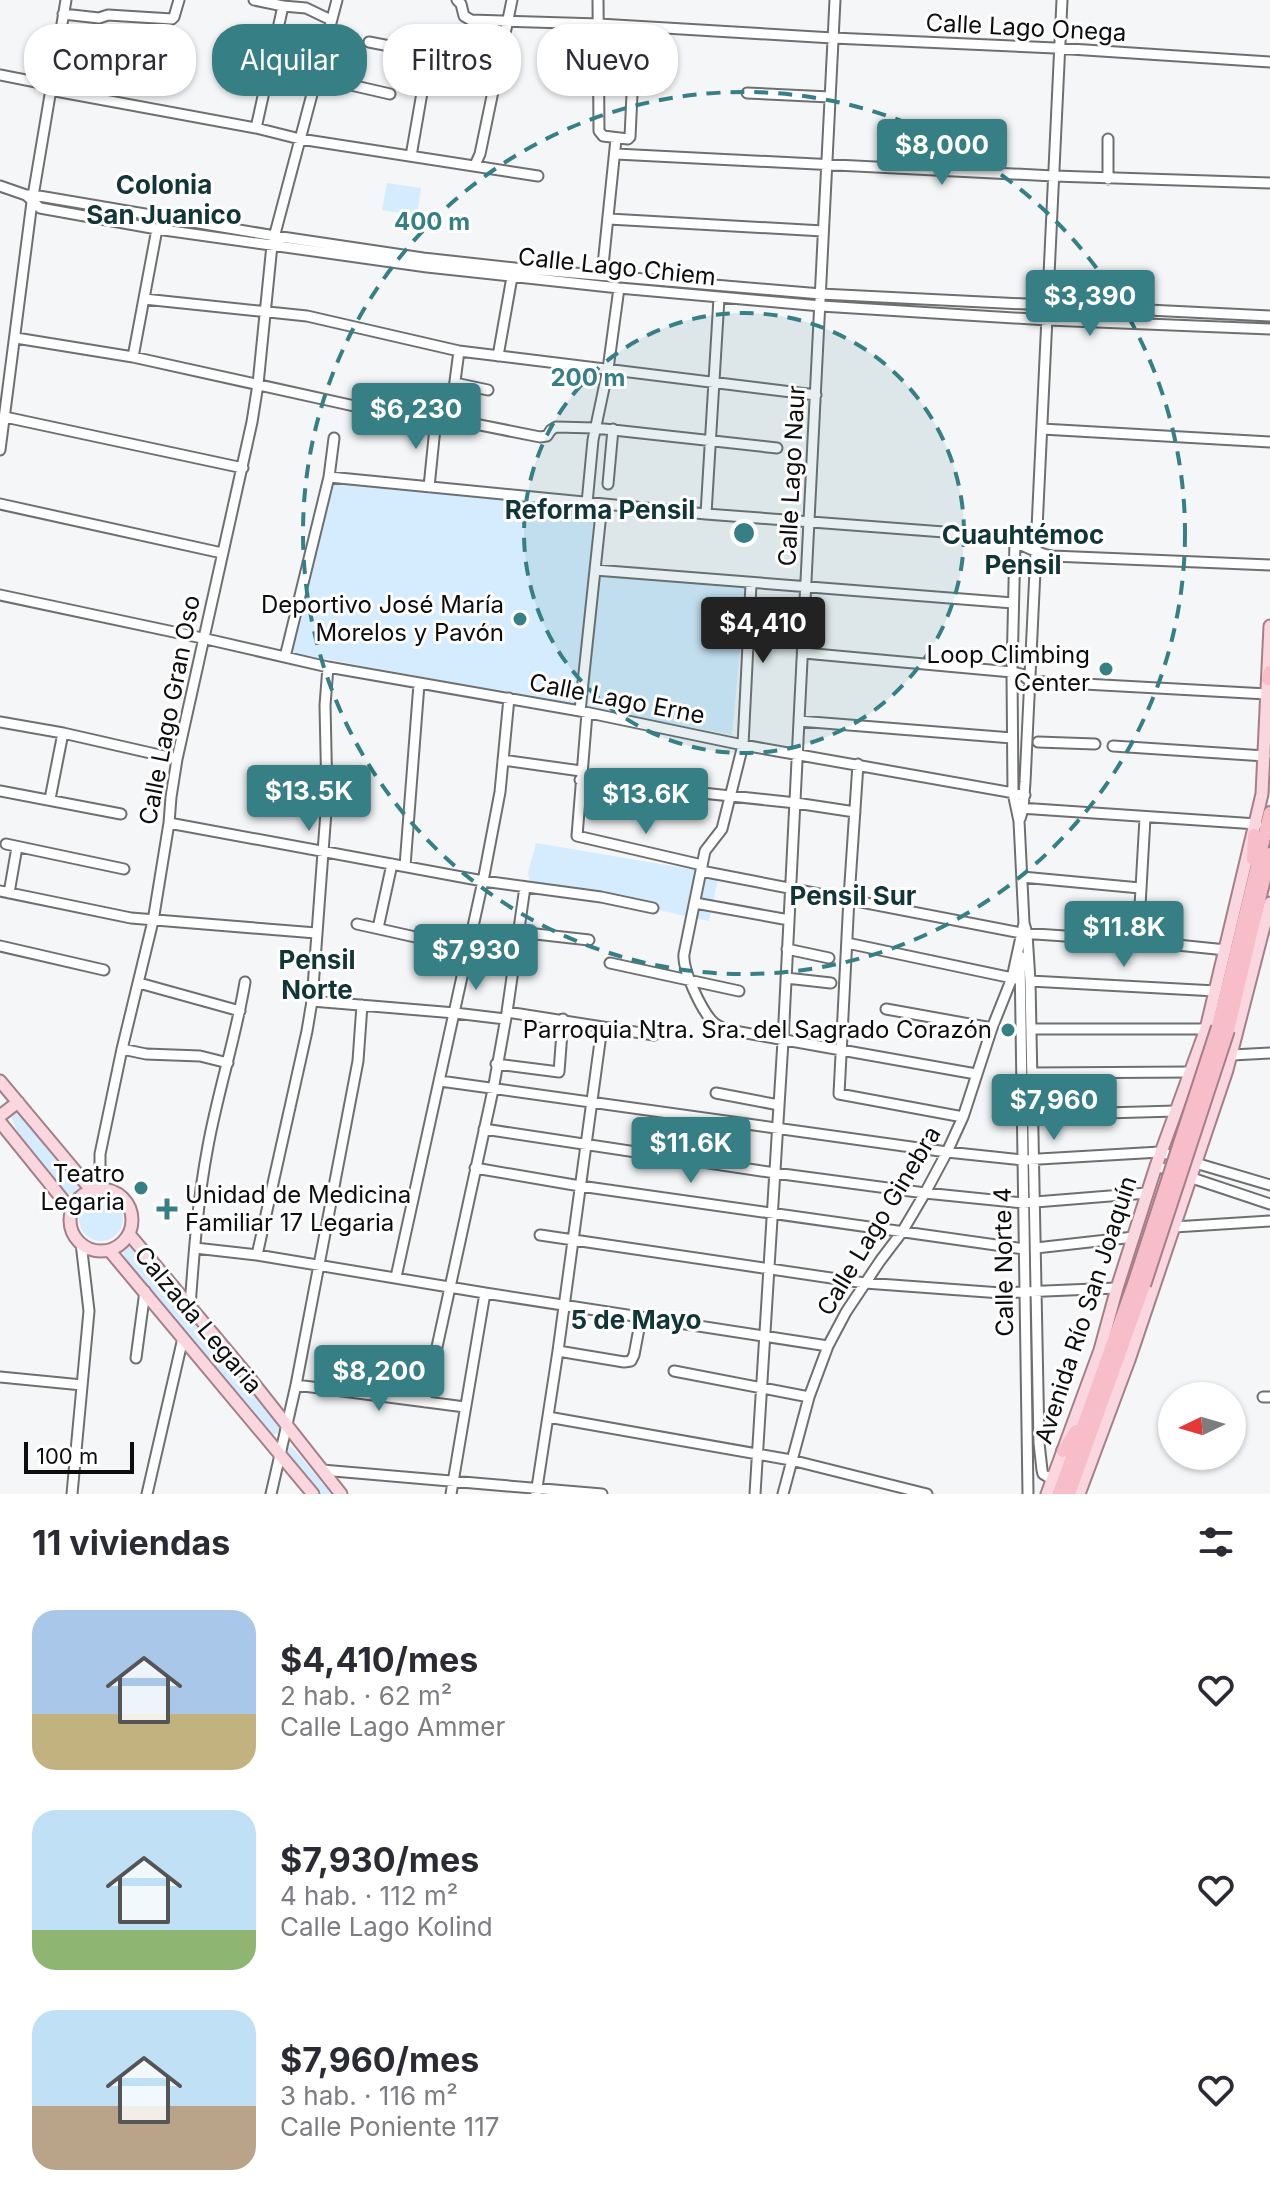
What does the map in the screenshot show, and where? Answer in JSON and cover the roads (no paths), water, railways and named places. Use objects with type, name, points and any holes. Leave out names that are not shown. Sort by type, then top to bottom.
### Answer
[{"type":"highway","name":"Avenida Río San Joaquín","points":[[1218,1029],[1270,813]]},
{"type":"highway","points":[[1252,886],[1255,829]]},
{"type":"highway","name":"Avenida Río San Joaquín","points":[[1069,1494],[1092,1417],[1139,1283],[1268,871],[1270,854]]},
{"type":"highway","points":[[1091,1458],[1092,1417]]},
{"type":"highway","points":[[1063,1451],[1079,1426],[1092,1417]]},
{"type":"highway","name":"Avenida Río San Joaquín","points":[[1059,1494],[1092,1417]]},
{"type":"main road","name":"Avenida Río San Joaquín","points":[[1047,1494],[1100,1350],[1160,1152],[1196,1058],[1218,1029],[1216,991],[1262,794],[1270,626]]},
{"type":"main road","points":[[1079,1494],[1129,1360],[1232,1055],[1266,938],[1270,903]]},
{"type":"main road","points":[[1196,1058],[1210,1068],[1227,1070]]},
{"type":"main road","points":[[0,1081],[96,1190],[117,1194],[129,1207],[129,1234],[121,1244],[109,1250],[99,1251],[81,1243],[72,1229],[72,1211],[77,1201],[96,1190]]},
{"type":"main road","points":[[18,1102],[0,1119],[72,1211]]},
{"type":"main road","name":"Calzada Legaria","points":[[129,1234],[341,1494]]},
{"type":"main road","name":"Calzada Legaria","points":[[109,1250],[313,1494]]},
{"type":"street","points":[[61,24],[66,0]]},
{"type":"street","points":[[63,14],[172,19],[179,0]]},
{"type":"street","points":[[258,0],[283,6],[306,4],[331,20]]},
{"type":"street","name":"Calle Lago Gran Oso","points":[[330,24],[337,0]]},
{"type":"street","name":"Calle Lago Onega","points":[[457,0],[467,19],[599,24]]},
{"type":"street","points":[[507,22],[512,0]]},
{"type":"street","points":[[598,0],[599,24]]},
{"type":"street","name":"Calle Lago Naur","points":[[755,1494],[796,803],[835,0]]},
{"type":"street","points":[[1024,930],[1019,821],[1025,795],[1062,0]]},
{"type":"street","points":[[256,128],[283,6]]},
{"type":"street","name":"Calle Lago Onega","points":[[678,29],[1270,62]]},
{"type":"street","points":[[369,42],[383,45]]},
{"type":"street","points":[[0,75],[24,81]]},
{"type":"street","points":[[747,93],[830,97]]},
{"type":"street","points":[[0,450],[16,338],[30,198],[49,96]]},
{"type":"street","points":[[91,96],[300,139],[538,176]]},
{"type":"street","name":"Calle Lago Gran Oso","points":[[96,1190],[100,1154],[122,1049],[153,921],[177,759],[243,468],[258,384],[274,241],[311,96]]},
{"type":"street","points":[[411,156],[421,96]]},
{"type":"street","points":[[475,165],[492,96]]},
{"type":"street","points":[[598,96],[599,131],[603,136],[628,139],[632,96]]},
{"type":"street","points":[[602,275],[616,139]]},
{"type":"street","points":[[1108,139],[1108,179]]},
{"type":"street","points":[[616,154],[1108,179],[1270,183]]},
{"type":"street","points":[[0,186],[30,198]]},
{"type":"street","name":"Calle Lago Chiem","points":[[30,198],[40,208],[60,213],[157,229],[423,258],[821,294],[1270,316]]},
{"type":"street","name":"Calle Lago Chiem","points":[[30,198],[274,241],[512,277],[821,306],[1270,329]]},
{"type":"street","points":[[609,219],[823,231]]},
{"type":"street","points":[[133,357],[157,229]]},
{"type":"street","points":[[498,356],[512,277]]},
{"type":"street","points":[[587,503],[595,428],[608,369],[619,288]]},
{"type":"street","points":[[706,514],[719,298]]},
{"type":"street","points":[[144,299],[307,316],[459,351],[816,395]]},
{"type":"street","points":[[16,338],[133,357],[377,411],[450,419],[540,437],[547,436],[556,427],[595,428],[777,448]]},
{"type":"street","points":[[450,419],[459,351]]},
{"type":"street","points":[[455,383],[488,390]]},
{"type":"street","points":[[5,417],[243,468]]},
{"type":"street","points":[[429,487],[436,418]]},
{"type":"street","points":[[608,484],[613,429]]},
{"type":"street","points":[[1042,429],[1270,442]]},
{"type":"street","points":[[285,657],[329,477],[334,438]]},
{"type":"street","points":[[329,477],[706,514],[997,536],[1052,556],[1270,565]]},
{"type":"street","points":[[0,504],[222,553]]},
{"type":"street","points":[[602,504],[583,712],[577,836],[791,888],[1024,930],[1226,950]]},
{"type":"street","points":[[1015,541],[1013,793],[1020,808]]},
{"type":"street","points":[[595,570],[1013,603]]},
{"type":"street","points":[[751,584],[743,745],[722,829],[708,846],[702,868],[683,961],[689,980],[714,1023],[729,1030],[976,1074]]},
{"type":"street","name":"Calle Lago Erne","points":[[0,595],[328,667],[1025,795]]},
{"type":"street","points":[[804,653],[1012,672],[1030,681],[1267,694]]},
{"type":"street","points":[[257,1255],[312,1001],[325,850],[328,667]]},
{"type":"street","points":[[405,866],[419,684]]},
{"type":"street","points":[[396,1277],[483,881],[500,792],[509,698]]},
{"type":"street","points":[[799,721],[1012,738]]},
{"type":"street","points":[[0,722],[177,759]]},
{"type":"street","points":[[50,799],[63,733]]},
{"type":"street","points":[[1038,742],[1095,744]]},
{"type":"street","points":[[1113,746],[1265,756]]},
{"type":"street","points":[[503,760],[581,776],[855,812]]},
{"type":"street","points":[[858,764],[839,1094],[963,1117]]},
{"type":"street","points":[[0,791],[121,814]]},
{"type":"street","points":[[1020,808],[1255,829]]},
{"type":"street","points":[[1138,941],[1145,818]]},
{"type":"street","points":[[169,823],[483,881],[601,897],[653,908]]},
{"type":"street","points":[[6,844],[124,869]]},
{"type":"street","points":[[17,847],[4,892],[153,921],[316,933]]},
{"type":"street","points":[[378,928],[392,864]]},
{"type":"street","points":[[1022,877],[1140,888]]},
{"type":"street","points":[[425,1402],[493,1090],[525,887]]},
{"type":"street","points":[[695,903],[789,920]]},
{"type":"street","points":[[357,924],[469,949]]},
{"type":"street","name":"Calle Norte 4","points":[[1024,930],[1021,980],[1022,1160],[1028,1494]]},
{"type":"street","points":[[518,932],[589,940]]},
{"type":"street","points":[[847,943],[1021,980],[1216,991]]},
{"type":"street","points":[[0,946],[104,970]]},
{"type":"street","points":[[787,949],[829,958]]},
{"type":"street","points":[[610,963],[739,991]]},
{"type":"street","points":[[786,978],[831,983]]},
{"type":"street","name":"Calle Norte 4","points":[[1021,980],[1031,1029],[1041,1465],[1043,1474],[1053,1480]]},
{"type":"street","name":"Calle Lago Ginebra","points":[[783,1494],[809,1397],[828,1346],[846,1312],[902,1232],[947,1152],[963,1117],[992,1028],[1021,980]]},
{"type":"street","points":[[190,1306],[208,1145],[245,982]]},
{"type":"street","points":[[139,983],[240,1011]]},
{"type":"street","points":[[312,1001],[563,1019],[654,1035]]},
{"type":"street","points":[[271,1494],[296,1385],[358,1061],[362,1005]]},
{"type":"street","points":[[886,1009],[992,1028]]},
{"type":"street","points":[[496,1064],[559,1072],[563,1019]]},
{"type":"street","points":[[536,1491],[602,1027]]},
{"type":"street","points":[[1031,1029],[1218,1029]]},
{"type":"street","points":[[122,1049],[146,1054],[200,1056],[228,1063]]},
{"type":"street","points":[[1232,1055],[1270,1053]]},
{"type":"street","points":[[1032,1073],[1191,1072]]},
{"type":"street","points":[[440,1081],[1022,1160],[1160,1152],[1270,1185]]},
{"type":"street","points":[[716,1093],[779,1105]]},
{"type":"street","points":[[1033,1115],[1176,1111]]},
{"type":"street","points":[[484,1129],[775,1173],[1023,1203],[1147,1193]]},
{"type":"street","points":[[1156,1166],[1270,1204]]},
{"type":"street","points":[[475,1168],[580,1186],[1024,1249]]},
{"type":"street","points":[[1174,1227],[1270,1221]]},
{"type":"street","points":[[540,1235],[865,1283],[1001,1293],[1117,1288]]},
{"type":"street","points":[[1036,1248],[1134,1237]]},
{"type":"street","points":[[72,1494],[89,1311],[81,1243]]},
{"type":"street","points":[[195,1248],[257,1255],[828,1346]]},
{"type":"street","points":[[136,1358],[145,1291]]},
{"type":"street","points":[[451,1494],[485,1293]]},
{"type":"street","points":[[558,1351],[631,1361],[641,1318]]},
{"type":"street","points":[[147,1494],[183,1338]]},
{"type":"street","points":[[674,1371],[809,1397]]},
{"type":"street","points":[[0,1377],[82,1385]]},
{"type":"street","points":[[296,1385],[465,1407]]},
{"type":"street","points":[[548,1417],[791,1460],[927,1494]]},
{"type":"street","points":[[322,1470],[536,1491],[600,1494]]},
{"type":"place","name":"Deportivo José María Morelos y Pavón","points":[[520,619]]},
{"type":"place","name":"Loop Climbing Center","points":[[1106,669]]},
{"type":"place","name":"Parroquia Ntra. Sra. del Sagrado Corazón","points":[[1008,1030]]},
{"type":"place","name":"Teatro Legaria","points":[[141,1188]]},
{"type":"place","name":"Unidad de Medicina Familiar 17 Legaria","points":[[167,1209]]},
{"type":"district","name":"Colonia San Juanico","points":[[164,200]]},
{"type":"district","name":"Reforma Pensil","points":[[600,510]]},
{"type":"district","name":"Cuauhtémoc Pensil","points":[[1023,550]]},
{"type":"district","name":"Pensil Sur","points":[[853,896]]},
{"type":"district","name":"Pensil Norte","points":[[317,975]]},
{"type":"district","name":"5 de Mayo","points":[[636,1320]]}]
